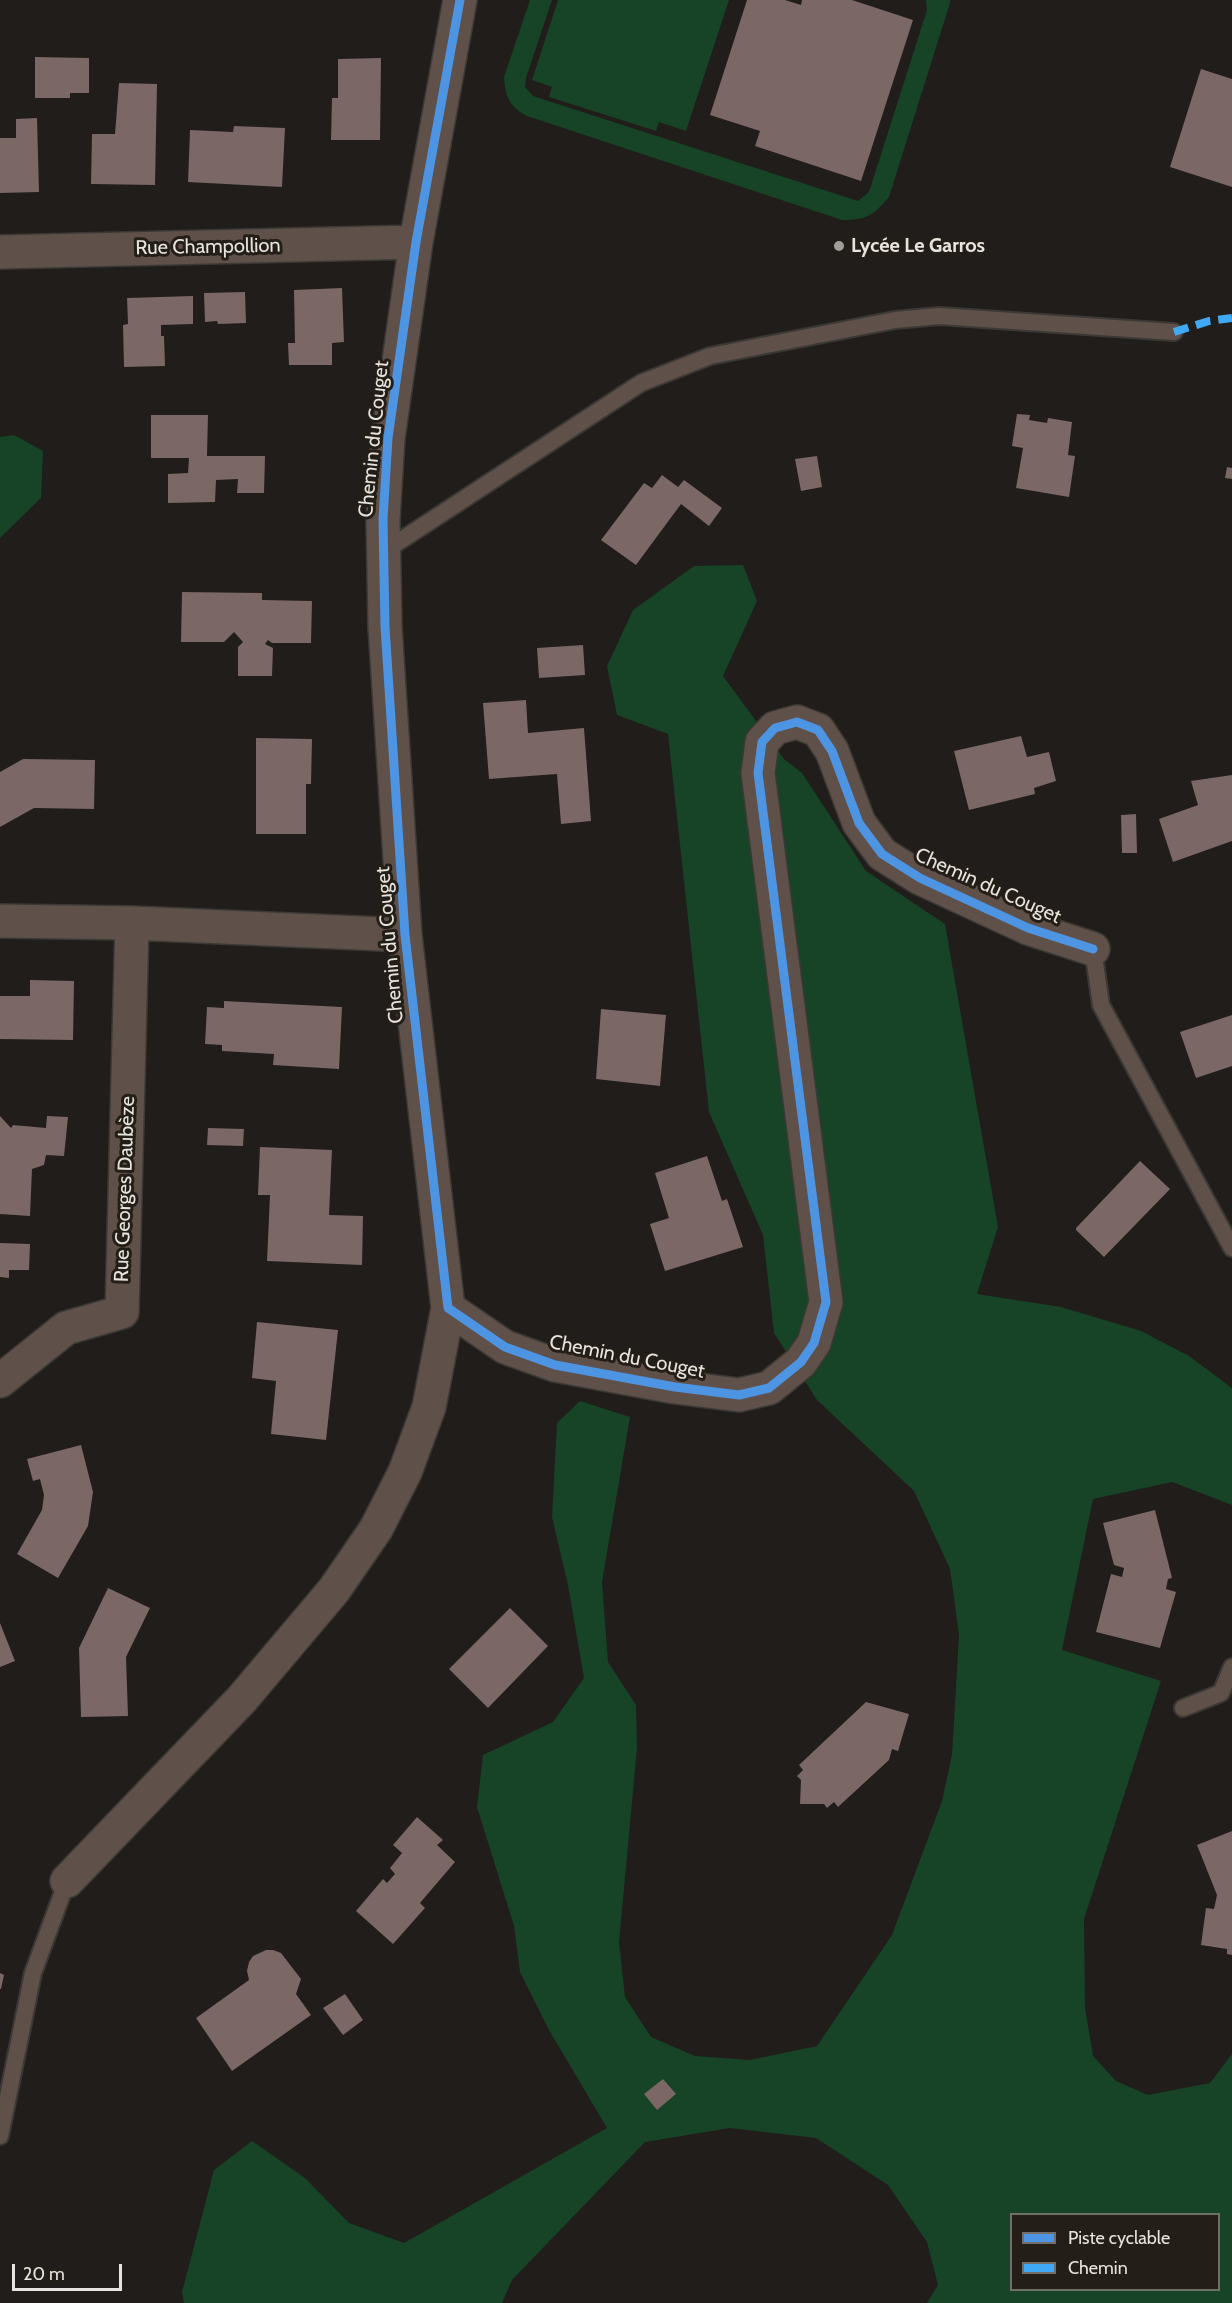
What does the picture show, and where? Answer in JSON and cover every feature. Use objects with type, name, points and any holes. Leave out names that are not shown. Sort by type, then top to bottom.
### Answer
[{"type":"street","name":"Chemin du Couget","points":[[460,0],[416,242],[388,438],[383,519],[386,638],[405,935],[448,1308],[505,1347],[555,1365],[675,1387],[739,1395],[769,1388],[801,1362],[814,1343],[826,1302],[758,773],[762,742],[776,728],[797,722],[818,730],[832,751],[859,823],[882,854],[920,878],[1028,928],[1093,949]]},
{"type":"street","name":"Rue Champollion","points":[[0,252],[416,242]]},
{"type":"street","name":"Chemin du Couget","points":[[0,921],[405,935]]},
{"type":"street","name":"Rue Georges Daubèze","points":[[0,1382],[66,1328],[122,1312],[132,924]]},
{"type":"street","points":[[67,1881],[242,1699],[334,1590],[376,1529],[405,1472],[429,1407],[448,1308]]},
{"type":"lane","points":[[383,552],[641,383],[710,356],[895,320],[939,316],[1174,332]]},
{"type":"lane","name":"Chemin du Couget","points":[[1093,949],[1101,1005],[1232,1248]]},
{"type":"lane","points":[[1183,1708],[1221,1694],[1232,1667]]},
{"type":"lane","points":[[0,2136],[33,1973],[67,1881]]},
{"type":"green space","points":[[530,0],[552,0],[526,78],[525,87],[533,96],[858,201],[869,192],[927,10],[926,0],[950,0],[950,3],[889,197],[868,216],[842,220],[521,113],[509,101],[504,77]]},
{"type":"green space","points":[[558,0],[729,0],[686,131],[659,122],[656,131],[549,97],[552,87],[532,80]]},
{"type":"green space","points":[[14,435],[43,451],[41,498],[0,538],[0,437]]},
{"type":"green space","points":[[743,565],[757,601],[723,676],[784,759],[802,773],[866,871],[945,924],[998,1227],[977,1294],[1061,1307],[1141,1331],[1189,1356],[1232,1388],[1232,1505],[1172,1482],[1093,1499],[1062,1650],[1161,1681],[1084,1919],[1085,2008],[1093,2056],[1116,2081],[1148,2095],[1210,2083],[1232,2054],[1232,2303],[927,2303],[938,2285],[927,2242],[888,2185],[816,2138],[730,2128],[645,2142],[512,2280],[502,2303],[184,2303],[182,2292],[214,2170],[252,2141],[305,2178],[349,2223],[404,2243],[607,2128],[549,2030],[520,1972],[514,1926],[477,1807],[483,1755],[553,1722],[584,1678],[568,1585],[552,1517],[557,1423],[580,1401],[630,1417],[602,1582],[608,1662],[636,1705],[637,1748],[619,1942],[625,1997],[651,2037],[695,2056],[750,2060],[817,2046],[892,1935],[942,1801],[952,1755],[959,1635],[950,1569],[914,1491],[817,1400],[774,1333],[763,1235],[709,1112],[668,734],[617,715],[607,666],[633,610],[694,566]]},
{"type":"building","points":[[747,0],[785,0],[801,5],[802,0],[852,0],[913,20],[861,181],[755,146],[760,131],[710,115]]},
{"type":"building","points":[[35,57],[89,58],[89,93],[70,93],[70,98],[35,98]]},
{"type":"building","points":[[381,58],[380,140],[331,140],[332,98],[338,98],[338,59]]},
{"type":"building","points":[[1201,69],[1232,79],[1232,187],[1170,167]]},
{"type":"building","points":[[119,83],[157,84],[155,185],[91,184],[92,134],[115,134]]},
{"type":"building","points":[[37,118],[39,192],[0,193],[0,138],[16,138],[16,119]]},
{"type":"building","points":[[234,126],[285,128],[282,187],[188,182],[190,130],[233,132]]},
{"type":"building","points":[[342,288],[344,342],[332,343],[332,365],[289,365],[288,343],[295,343],[294,290]]},
{"type":"building","points":[[245,292],[246,323],[205,322],[204,293]]},
{"type":"building","points":[[193,296],[193,324],[161,325],[161,336],[164,336],[165,366],[124,367],[123,325],[128,324],[127,298]]},
{"type":"building","points":[[1017,414],[1030,415],[1029,420],[1047,423],[1048,418],[1072,422],[1068,455],[1075,456],[1069,497],[1016,488],[1023,448],[1012,446]]},
{"type":"building","points":[[151,415],[208,415],[207,456],[265,456],[264,493],[237,493],[238,479],[216,480],[215,502],[168,503],[168,474],[188,473],[189,458],[151,458]]},
{"type":"building","points":[[817,456],[822,487],[801,491],[795,459]]},
{"type":"building","points":[[1227,467],[1232,468],[1232,479],[1225,478]]},
{"type":"building","points":[[662,475],[678,487],[684,480],[722,508],[709,526],[681,504],[636,565],[601,540],[644,483],[652,488]]},
{"type":"building","points":[[182,592],[262,593],[262,600],[312,601],[311,643],[272,643],[268,640],[265,644],[273,648],[272,676],[238,676],[238,647],[243,642],[234,632],[224,642],[181,642]]},
{"type":"building","points":[[583,645],[585,675],[539,678],[537,648]]},
{"type":"building","points":[[526,700],[528,733],[584,728],[591,821],[561,824],[557,774],[489,779],[483,703]]},
{"type":"building","points":[[1021,736],[1027,757],[1049,752],[1056,781],[1034,788],[1035,794],[969,810],[954,751]]},
{"type":"building","points":[[256,738],[312,739],[311,784],[306,784],[306,834],[256,834]]},
{"type":"building","points":[[23,759],[95,760],[94,809],[34,808],[0,827],[0,772]]},
{"type":"building","points":[[1232,775],[1232,841],[1173,862],[1159,819],[1198,805],[1191,781]]},
{"type":"building","points":[[1136,814],[1137,853],[1122,853],[1121,815]]},
{"type":"building","points":[[30,980],[74,981],[73,1040],[0,1039],[0,996],[30,996]]},
{"type":"building","points":[[224,1001],[342,1007],[339,1069],[273,1065],[274,1054],[222,1051],[222,1045],[205,1044],[207,1007],[224,1008]]},
{"type":"building","points":[[601,1009],[666,1015],[660,1086],[596,1079]]},
{"type":"building","points":[[1232,1015],[1232,1066],[1196,1078],[1180,1032]]},
{"type":"building","points":[[0,1116],[11,1128],[13,1125],[46,1128],[47,1116],[68,1117],[64,1156],[46,1155],[44,1165],[32,1169],[30,1216],[0,1214]]},
{"type":"building","points":[[208,1128],[244,1129],[243,1146],[207,1145]]},
{"type":"building","points":[[260,1147],[332,1150],[329,1215],[363,1216],[362,1265],[267,1261],[270,1195],[258,1195]]},
{"type":"building","points":[[707,1156],[722,1201],[727,1199],[743,1247],[665,1271],[650,1224],[669,1218],[655,1173]]},
{"type":"building","points":[[1140,1161],[1170,1189],[1104,1257],[1076,1228]]},
{"type":"building","points":[[0,1243],[30,1244],[29,1270],[9,1270],[9,1278],[0,1277]]},
{"type":"building","points":[[257,1322],[338,1330],[326,1440],[271,1434],[276,1381],[252,1378]]},
{"type":"building","points":[[81,1445],[93,1492],[88,1526],[58,1578],[17,1554],[42,1510],[44,1495],[40,1479],[33,1481],[27,1459]]},
{"type":"building","points":[[1155,1510],[1172,1578],[1168,1579],[1166,1589],[1176,1592],[1160,1648],[1096,1632],[1111,1574],[1122,1577],[1124,1568],[1114,1565],[1103,1523]]},
{"type":"building","points":[[108,1588],[150,1608],[126,1657],[128,1716],[81,1717],[79,1648]]},
{"type":"building","points":[[510,1608],[548,1646],[488,1708],[449,1669]]},
{"type":"building","points":[[0,1623],[15,1661],[0,1667]]},
{"type":"building","points":[[866,1702],[909,1714],[898,1751],[892,1749],[889,1760],[838,1807],[834,1802],[827,1808],[824,1804],[800,1804],[801,1780],[797,1776],[803,1770],[799,1765]]},
{"type":"building","points":[[417,1817],[443,1840],[437,1845],[455,1862],[420,1903],[425,1908],[393,1944],[356,1911],[383,1879],[387,1883],[395,1874],[390,1868],[402,1853],[393,1845]]},
{"type":"building","points":[[1232,1831],[1232,1955],[1227,1954],[1227,1949],[1201,1945],[1206,1908],[1214,1909],[1217,1895],[1197,1845]]},
{"type":"building","points":[[266,1950],[281,1953],[301,1979],[296,1994],[311,2015],[232,2071],[196,2018],[249,1980],[247,1971],[249,1962],[253,1956]]},
{"type":"building","points":[[0,1973],[4,1975],[1,1989],[0,1989]]},
{"type":"building","points":[[345,1994],[363,2020],[343,2035],[323,2008]]},
{"type":"building","points":[[663,2079],[676,2094],[657,2110],[644,2094]]},
{"type":"marked path","points":[[1174,332],[1209,321],[1232,318]]},
{"type":"cycle path","points":[[460,0],[416,242],[388,438],[383,519],[385,627],[405,935],[448,1308],[505,1347],[555,1365],[675,1387],[739,1395],[769,1388],[801,1362],[814,1343],[826,1302],[758,773],[762,742],[775,728],[797,722],[818,730],[832,751],[859,823],[882,854],[920,878],[1028,928],[1093,949]]},
{"type":"place","name":"Lycée Le Garros","points":[[839,246]]}]
